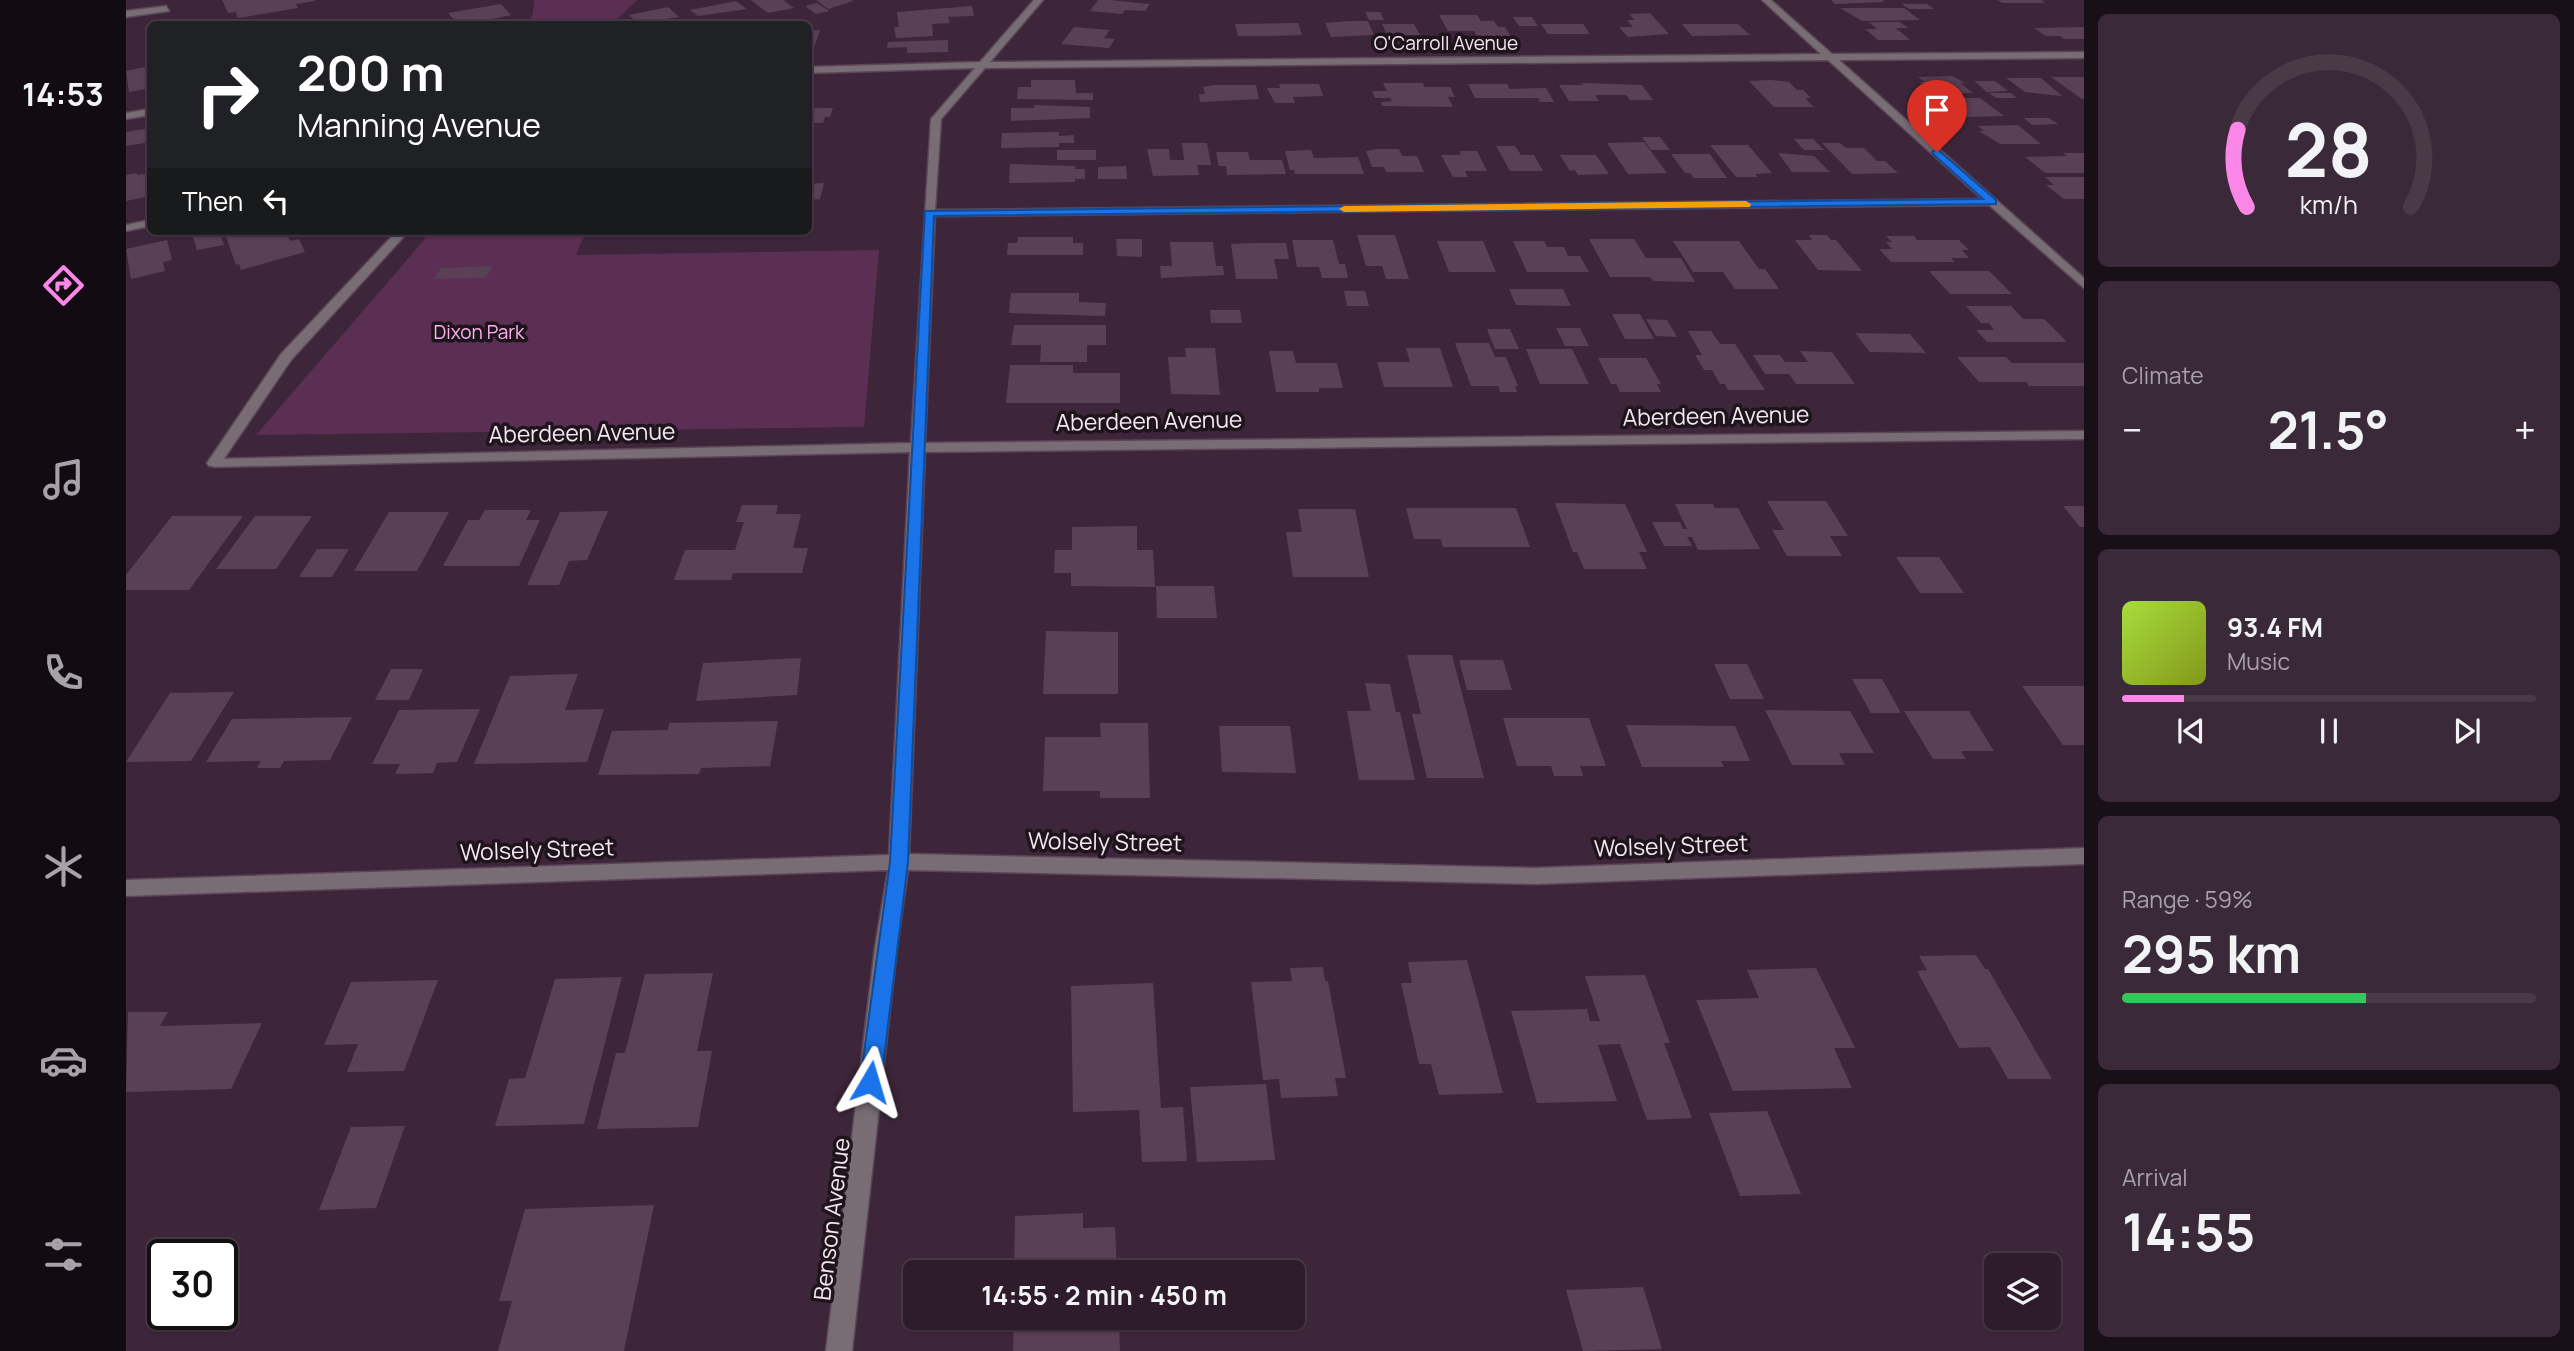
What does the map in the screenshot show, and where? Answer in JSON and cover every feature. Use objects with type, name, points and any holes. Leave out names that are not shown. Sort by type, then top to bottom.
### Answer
[{"type":"street","name":"Benson Avenue","points":[[839,1351],[899,862],[929,213],[936,119],[1039,0]]},
{"type":"street","points":[[1766,0],[2084,284]]},
{"type":"street","points":[[126,15],[166,9]]},
{"type":"street","name":"O'Carroll Avenue","points":[[812,70],[982,65],[2084,55]]},
{"type":"street","points":[[126,116],[147,112]]},
{"type":"street","points":[[929,213],[1992,202]]},
{"type":"street","points":[[126,228],[147,224]]},
{"type":"street","name":"Aberdeen Avenue","points":[[399,235],[286,357],[214,463],[918,447],[2084,435]]},
{"type":"street","name":"Wolsely Street","points":[[126,888],[899,862],[1535,876],[2084,856]]},
{"type":"green space","points":[[534,0],[637,0],[615,21],[529,21]]},
{"type":"green space","name":"Dixon Park","points":[[428,235],[584,235],[576,255],[879,250],[864,427],[256,435]]},
{"type":"building","points":[[222,0],[315,1],[296,4],[298,8],[238,18],[236,12],[228,13]]},
{"type":"building","points":[[751,0],[783,0],[794,8],[768,13]]},
{"type":"building","points":[[816,0],[852,0],[853,1],[828,9]]},
{"type":"building","points":[[1098,0],[1150,4],[1145,11],[1125,10],[1122,14],[1090,11]]},
{"type":"building","points":[[1831,0],[1883,0],[1883,2],[1835,4]]},
{"type":"building","points":[[1998,0],[2042,0],[2045,3],[2002,3]]},
{"type":"building","points":[[736,1],[747,9],[698,16],[690,10]]},
{"type":"building","points":[[817,3],[829,11],[816,14],[805,6]]},
{"type":"building","points":[[501,4],[511,15],[489,21],[455,21],[448,13]]},
{"type":"building","points":[[1902,4],[1927,4],[1934,9],[1909,9]]},
{"type":"building","points":[[972,6],[974,16],[948,17],[950,23],[932,24],[933,36],[896,38],[894,27],[899,27],[897,12]]},
{"type":"building","points":[[668,7],[679,17],[636,21],[629,15]]},
{"type":"building","points":[[1840,8],[1904,8],[1920,20],[1862,21]]},
{"type":"building","points":[[1365,12],[1380,12],[1384,20],[1369,20]]},
{"type":"building","points":[[1650,13],[1669,34],[1628,37],[1619,27],[1633,27],[1627,20],[1635,20],[1629,14]]},
{"type":"building","points":[[1439,15],[1477,15],[1481,21],[1494,21],[1498,27],[1505,27],[1510,36],[1477,36],[1474,31],[1448,31]]},
{"type":"building","points":[[1513,17],[1532,17],[1538,26],[1519,26]]},
{"type":"building","points":[[1368,21],[1374,35],[1331,37],[1325,23]]},
{"type":"building","points":[[1869,22],[1900,22],[1908,28],[1896,28],[1910,40],[1878,40],[1865,29],[1877,29]]},
{"type":"building","points":[[1298,23],[1302,35],[1238,36],[1235,24]]},
{"type":"building","points":[[1382,24],[1414,24],[1420,35],[1387,35]]},
{"type":"building","points":[[1541,24],[1583,24],[1590,34],[1548,34]]},
{"type":"building","points":[[1682,24],[1738,24],[1750,35],[1692,36]]},
{"type":"building","points":[[1074,27],[1110,30],[1104,38],[1115,39],[1109,48],[1061,44]]},
{"type":"building","points":[[2084,27],[2084,39],[2046,36],[2034,28]]},
{"type":"building","points":[[820,30],[813,50],[812,50],[812,31]]},
{"type":"building","points":[[948,40],[948,52],[907,53],[907,47],[887,48],[888,42]]},
{"type":"building","points":[[147,67],[147,89],[129,92],[126,71]]},
{"type":"building","points":[[1952,76],[1965,83],[1960,83],[1973,93],[1938,93],[1919,82],[1925,82],[1918,77]]},
{"type":"building","points":[[2051,77],[2084,77],[2084,99],[2082,99]]},
{"type":"building","points":[[2006,78],[2041,78],[2062,96],[2025,92]]},
{"type":"building","points":[[1031,80],[1075,80],[1076,93],[1093,93],[1093,100],[1017,99],[1018,87],[1031,87]]},
{"type":"building","points":[[1749,81],[1789,82],[1797,90],[1803,90],[1811,98],[1805,98],[1814,107],[1774,107]]},
{"type":"building","points":[[1974,81],[1995,81],[2008,91],[1987,92]]},
{"type":"building","points":[[1383,83],[1423,83],[1424,87],[1450,87],[1455,97],[1448,97],[1453,107],[1382,106],[1381,102],[1392,101],[1390,98],[1375,98],[1372,91],[1387,91]]},
{"type":"building","points":[[1582,83],[1642,85],[1653,100],[1630,100],[1626,95],[1595,95],[1599,101],[1569,101],[1559,85],[1583,85]]},
{"type":"building","points":[[1279,84],[1319,84],[1323,96],[1293,97],[1295,103],[1275,103],[1267,88],[1280,88]]},
{"type":"building","points":[[1468,84],[1507,84],[1510,89],[1546,88],[1554,102],[1540,102],[1538,98],[1475,98]]},
{"type":"building","points":[[1256,85],[1259,99],[1200,102],[1199,94],[1205,94],[1203,87]]},
{"type":"building","points":[[1989,93],[2011,93],[2017,98],[1996,98]]},
{"type":"building","points":[[1945,98],[1980,98],[2004,116],[1967,117]]},
{"type":"building","points":[[1034,105],[1090,107],[1090,118],[1011,121],[1011,108],[1034,108]]},
{"type":"building","points":[[812,108],[833,108],[830,117],[825,117],[823,123],[812,123]]},
{"type":"building","points":[[2024,118],[2049,118],[2058,124],[2032,125]]},
{"type":"building","points":[[2018,125],[2041,144],[2000,144],[1979,131],[1984,131],[1978,126]]},
{"type":"building","points":[[147,128],[147,142],[126,146],[126,132]]},
{"type":"building","points":[[1059,132],[1059,136],[1074,135],[1074,143],[1059,143],[1059,147],[1001,148],[1002,133]]},
{"type":"building","points":[[1642,137],[1660,137],[1670,150],[1651,150]]},
{"type":"building","points":[[1794,139],[1813,139],[1824,150],[1804,150]]},
{"type":"building","points":[[1644,142],[1667,173],[1628,174],[1607,143]]},
{"type":"building","points":[[1182,143],[1207,143],[1211,165],[1197,165],[1199,175],[1153,176],[1147,149],[1169,149],[1170,160],[1184,160]]},
{"type":"building","points":[[1822,143],[1840,143],[1846,148],[1864,148],[1877,161],[1885,161],[1898,173],[1852,174]]},
{"type":"building","points":[[1710,145],[1748,145],[1772,173],[1755,174],[1758,177],[1736,177]]},
{"type":"building","points":[[1496,146],[1515,146],[1521,155],[1534,155],[1543,171],[1510,171]]},
{"type":"building","points":[[1399,149],[1402,156],[1417,156],[1424,172],[1386,172],[1384,167],[1372,167],[1366,151]]},
{"type":"building","points":[[1057,150],[1096,150],[1096,160],[1057,160]]},
{"type":"building","points":[[1311,150],[1314,158],[1358,157],[1364,174],[1295,174],[1294,170],[1290,170],[1285,151]]},
{"type":"building","points":[[1459,151],[1477,151],[1487,171],[1465,171],[1468,177],[1453,177],[1441,155],[1461,155]]},
{"type":"building","points":[[1216,152],[1248,152],[1250,160],[1282,160],[1286,174],[1227,175],[1226,166],[1219,166]]},
{"type":"building","points":[[1778,153],[1814,156],[1830,172],[1792,172]]},
{"type":"building","points":[[2063,153],[2084,153],[2084,173],[2045,173],[2025,157],[2067,156]]},
{"type":"building","points":[[1671,154],[1710,154],[1727,178],[1694,178],[1690,173],[1685,173]]},
{"type":"building","points":[[1560,155],[1596,155],[1609,174],[1578,175],[1575,170],[1570,171]]},
{"type":"building","points":[[1010,164],[1075,166],[1075,169],[1085,169],[1085,179],[1075,179],[1075,182],[1009,183]]},
{"type":"building","points":[[1126,166],[1127,179],[1098,179],[1098,167]]},
{"type":"building","points":[[147,173],[147,197],[126,201],[126,175]]},
{"type":"building","points":[[2045,177],[2084,177],[2084,199],[2064,199],[2046,185],[2054,185]]},
{"type":"building","points":[[824,183],[820,199],[812,200],[812,184]]},
{"type":"building","points":[[220,235],[224,245],[197,250],[193,237]]},
{"type":"building","points":[[225,235],[287,235],[290,241],[299,239],[305,252],[241,270],[239,264],[236,265]]},
{"type":"building","points":[[1357,235],[1395,235],[1409,279],[1386,279],[1382,266],[1366,266]]},
{"type":"building","points":[[1809,235],[1827,235],[1831,240],[1836,240],[1862,271],[1818,270],[1795,240],[1812,240]]},
{"type":"building","points":[[1886,236],[1914,236],[1917,240],[1959,240],[1969,250],[1962,250],[1969,258],[1951,258],[1955,262],[1891,262],[1879,249],[1892,249],[1886,242],[1892,242]]},
{"type":"building","points":[[1018,237],[1073,237],[1073,243],[1083,243],[1083,255],[1007,255],[1008,243],[1017,243]]},
{"type":"building","points":[[1116,239],[1142,239],[1142,257],[1117,256]]},
{"type":"building","points":[[1589,239],[1634,239],[1646,258],[1681,258],[1695,282],[1653,281],[1650,277],[1610,277]]},
{"type":"building","points":[[167,240],[172,260],[163,262],[165,271],[131,279],[126,249]]},
{"type":"building","points":[[1292,240],[1333,240],[1339,264],[1345,264],[1348,278],[1322,278],[1319,267],[1297,267]]},
{"type":"building","points":[[1437,241],[1483,241],[1496,272],[1449,272]]},
{"type":"building","points":[[1513,241],[1544,241],[1547,247],[1564,247],[1568,256],[1580,256],[1589,272],[1527,272]]},
{"type":"building","points":[[1673,241],[1739,241],[1759,269],[1765,269],[1779,289],[1735,289],[1723,272],[1693,272]]},
{"type":"building","points":[[1170,242],[1213,242],[1216,266],[1223,266],[1224,275],[1161,278],[1160,266],[1172,266]]},
{"type":"building","points":[[1286,243],[1289,259],[1274,259],[1278,279],[1236,279],[1231,244]]},
{"type":"building","points":[[493,266],[486,278],[434,279],[441,268]]},
{"type":"building","points":[[1929,271],[1989,271],[2012,294],[1950,294]]},
{"type":"building","points":[[1509,289],[1563,289],[1571,306],[1516,305]]},
{"type":"building","points":[[1344,291],[1365,291],[1369,306],[1347,306]]},
{"type":"building","points":[[1011,293],[1079,293],[1079,302],[1106,303],[1105,316],[1009,313]]},
{"type":"building","points":[[1966,306],[2011,306],[2023,319],[2044,319],[2067,342],[1987,342],[1976,330],[1994,330],[1989,323],[1981,323]]},
{"type":"building","points":[[1210,310],[1240,310],[1242,323],[1211,323]]},
{"type":"building","points":[[1612,314],[1640,314],[1654,339],[1625,339]]},
{"type":"building","points":[[1646,319],[1667,320],[1677,337],[1656,336]]},
{"type":"building","points":[[1014,325],[1106,325],[1106,345],[1087,345],[1087,362],[1040,362],[1041,345],[1011,345]]},
{"type":"building","points":[[1556,328],[1580,328],[1589,346],[1565,346]]},
{"type":"building","points":[[1487,329],[1510,329],[1519,349],[1495,349]]},
{"type":"building","points":[[1688,331],[1711,331],[1720,344],[1735,344],[1765,390],[1728,390],[1725,384],[1720,384],[1712,370],[1704,370],[1695,355],[1702,355]]},
{"type":"building","points":[[1855,333],[1910,334],[1926,353],[1870,352]]},
{"type":"building","points":[[1455,343],[1489,343],[1495,357],[1506,357],[1518,386],[1515,386],[1517,392],[1500,392],[1498,386],[1471,386]]},
{"type":"building","points":[[1185,348],[1215,348],[1220,395],[1171,394],[1168,357],[1186,357]]},
{"type":"building","points":[[1406,348],[1440,348],[1453,387],[1384,387],[1377,362],[1410,362]]},
{"type":"building","points":[[1526,349],[1572,349],[1589,384],[1540,384]]},
{"type":"building","points":[[1269,351],[1293,351],[1296,363],[1337,363],[1343,388],[1319,388],[1319,392],[1276,392]]},
{"type":"building","points":[[1800,351],[1832,352],[1855,384],[1796,384],[1789,374],[1765,374],[1753,355],[1780,355],[1785,362],[1808,362]]},
{"type":"building","points":[[1957,357],[2006,357],[2012,363],[2084,363],[2084,386],[1979,382]]},
{"type":"building","points":[[1598,358],[1646,358],[1661,384],[1657,384],[1661,392],[1620,392],[1616,384],[1611,384]]},
{"type":"building","points":[[1010,365],[1073,365],[1073,373],[1120,373],[1120,403],[1006,403]]},
{"type":"building","points":[[1767,501],[1826,501],[1848,536],[1830,536],[1842,556],[1787,556],[1772,530],[1784,530]]},
{"type":"building","points":[[1555,503],[1625,504],[1647,552],[1639,552],[1647,569],[1584,569],[1577,552],[1573,552]]},
{"type":"building","points":[[1675,504],[1713,504],[1715,508],[1738,508],[1760,549],[1698,550],[1692,537],[1687,537],[1692,546],[1664,546],[1652,522],[1680,522],[1683,529],[1687,529]]},
{"type":"building","points":[[742,505],[778,505],[776,514],[801,514],[793,548],[808,548],[802,573],[733,573],[731,580],[674,580],[685,550],[735,550],[744,522],[736,522]]},
{"type":"building","points":[[2063,506],[2084,506],[2084,527],[2080,527]]},
{"type":"building","points":[[1406,508],[1516,508],[1530,547],[1443,547],[1441,539],[1414,539]]},
{"type":"building","points":[[1298,509],[1355,509],[1369,577],[1293,577],[1286,532],[1302,532]]},
{"type":"building","points":[[485,510],[531,510],[526,520],[540,520],[519,566],[443,566],[468,520],[479,520]]},
{"type":"building","points":[[608,511],[587,560],[569,561],[559,585],[527,585],[560,512]]},
{"type":"building","points":[[389,512],[449,512],[417,571],[354,571]]},
{"type":"building","points":[[172,516],[243,516],[189,590],[126,590],[126,575]]},
{"type":"building","points":[[255,516],[312,516],[276,569],[216,569]]},
{"type":"building","points":[[1137,526],[1137,550],[1153,550],[1155,587],[1071,586],[1071,573],[1054,573],[1055,550],[1072,550],[1072,527]]},
{"type":"building","points":[[317,549],[349,549],[332,577],[299,577]]},
{"type":"building","points":[[1896,557],[1939,557],[1964,593],[1920,593]]},
{"type":"building","points":[[1156,586],[1214,586],[1217,618],[1157,618]]},
{"type":"building","points":[[1046,631],[1118,632],[1118,694],[1043,694]]},
{"type":"building","points":[[1407,655],[1452,655],[1484,778],[1427,778],[1412,714],[1421,714]]},
{"type":"building","points":[[801,658],[797,695],[696,701],[703,663]]},
{"type":"building","points":[[1459,660],[1503,660],[1512,690],[1467,690]]},
{"type":"building","points":[[1714,664],[1747,664],[1764,699],[1730,699]]},
{"type":"building","points":[[391,669],[423,669],[409,700],[375,700]]},
{"type":"building","points":[[578,674],[565,710],[604,709],[587,762],[474,764],[510,676]]},
{"type":"building","points":[[1852,679],[1882,679],[1901,713],[1871,713]]},
{"type":"building","points":[[1365,683],[1390,684],[1396,712],[1400,712],[1415,780],[1359,780],[1347,711],[1371,711]]},
{"type":"building","points":[[2022,686],[2084,686],[2084,745],[2063,745]]},
{"type":"building","points":[[234,692],[191,761],[126,762],[170,693]]},
{"type":"building","points":[[480,709],[457,762],[437,763],[433,773],[395,774],[400,764],[372,764],[399,710]]},
{"type":"building","points":[[1765,710],[1850,711],[1874,753],[1839,753],[1845,765],[1792,765]]},
{"type":"building","points":[[1904,711],[1969,711],[1994,751],[1961,751],[1966,759],[1933,759]]},
{"type":"building","points":[[352,717],[330,760],[284,761],[280,768],[257,768],[261,761],[206,762],[232,719]]},
{"type":"building","points":[[1503,718],[1589,718],[1606,766],[1580,766],[1583,776],[1554,776],[1551,766],[1517,766]]},
{"type":"building","points":[[778,721],[770,766],[701,768],[699,774],[598,775],[612,731],[668,730],[669,723]]},
{"type":"building","points":[[1100,723],[1148,723],[1150,798],[1100,798],[1100,791],[1043,791],[1045,737],[1101,737]]},
{"type":"building","points":[[1626,725],[1735,726],[1750,761],[1721,761],[1724,767],[1642,767]]},
{"type":"building","points":[[1219,726],[1290,726],[1296,773],[1222,772]]},
{"type":"building","points":[[1976,955],[1985,969],[1988,969],[2052,1079],[2008,1079],[1990,1047],[1959,1048],[1917,971],[1927,970],[1919,956]]},
{"type":"building","points":[[1467,960],[1503,1093],[1439,1095],[1431,1064],[1419,1064],[1401,983],[1412,983],[1408,962]]},
{"type":"building","points":[[1323,967],[1346,1078],[1335,1078],[1338,1096],[1281,1098],[1279,1079],[1263,1080],[1251,982],[1292,981],[1290,968]]},
{"type":"building","points":[[1816,968],[1855,1048],[1834,1048],[1852,1088],[1733,1091],[1696,1000],[1759,998],[1747,970]]},
{"type":"building","points":[[713,973],[697,1051],[712,1051],[698,1127],[597,1129],[616,1053],[625,1053],[645,974]]},
{"type":"building","points":[[1645,975],[1670,1043],[1664,1043],[1692,1118],[1647,1120],[1620,1044],[1598,1045],[1617,1101],[1537,1103],[1511,1011],[1587,1009],[1590,1021],[1600,1021],[1585,976]]},
{"type":"building","points":[[622,977],[584,1124],[495,1126],[509,1079],[525,1078],[555,979]]},
{"type":"building","points":[[438,980],[404,1071],[347,1072],[358,1044],[324,1045],[351,982]]},
{"type":"building","points":[[1153,983],[1161,1108],[1183,1107],[1187,1161],[1142,1162],[1139,1110],[1073,1112],[1071,986]]},
{"type":"building","points":[[128,1012],[168,1012],[160,1026],[262,1023],[231,1089],[126,1092]]},
{"type":"building","points":[[1266,1084],[1275,1160],[1197,1162],[1190,1087]]},
{"type":"building","points":[[1767,1111],[1801,1194],[1740,1196],[1709,1113]]},
{"type":"building","points":[[405,1126],[376,1208],[319,1210],[351,1127]]},
{"type":"building","points":[[654,1205],[624,1351],[498,1351],[512,1301],[499,1301],[525,1209]]},
{"type":"building","points":[[1083,1213],[1083,1228],[1115,1227],[1116,1260],[1014,1260],[1015,1216]]},
{"type":"building","points":[[1643,1287],[1662,1349],[1583,1351],[1566,1290]]},
{"type":"building","points":[[1014,1330],[1119,1330],[1120,1351],[1013,1351]]},
{"type":"slow traffic","points":[[1344,209],[1746,204]]},
{"type":"route","points":[[870,1082],[899,862],[929,213],[1992,202],[1937,152]]}]
